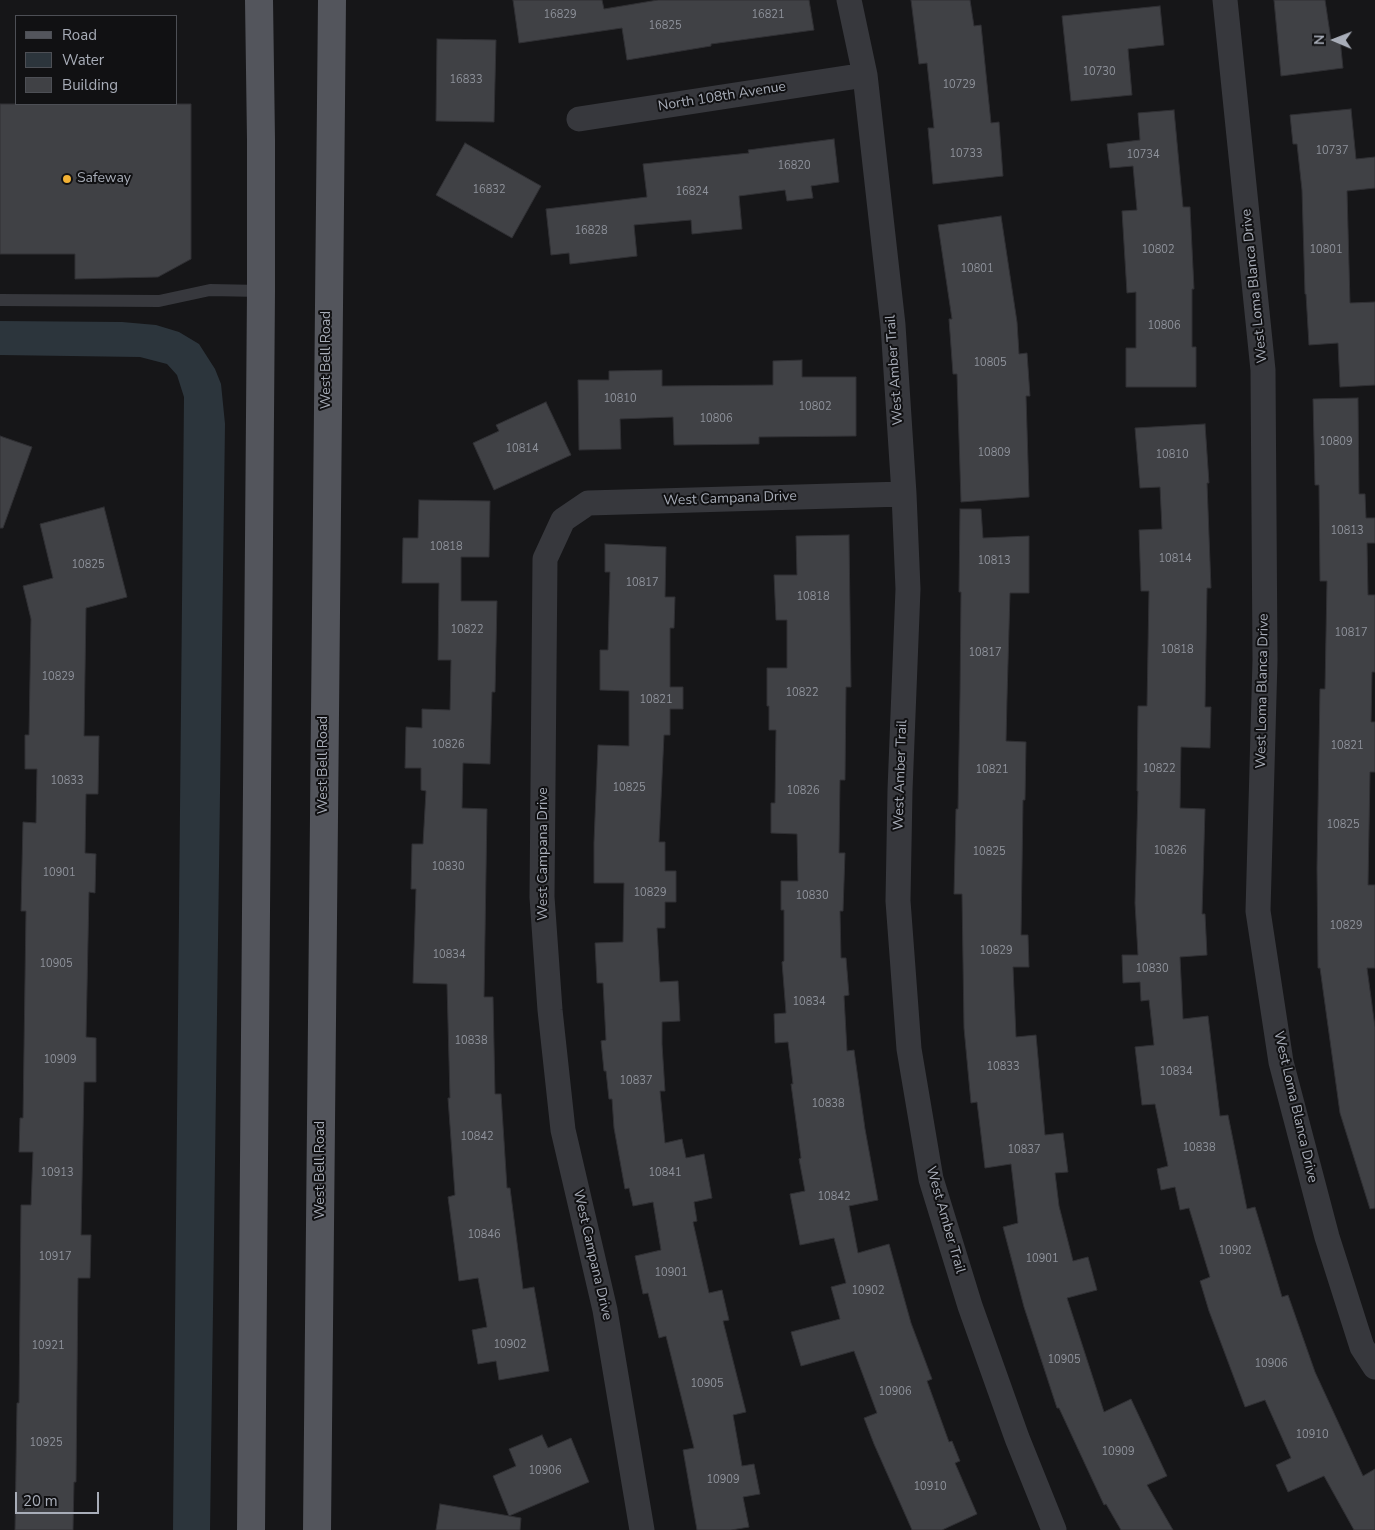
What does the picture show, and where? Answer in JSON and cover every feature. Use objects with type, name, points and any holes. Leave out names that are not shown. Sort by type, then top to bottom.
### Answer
[{"type":"main road","points":[[250,1530],[261,140],[260,0]]},
{"type":"main road","name":"West Bell Road","points":[[317,1530],[332,0]]},
{"type":"street","name":"West Amber Trail","points":[[849,0],[865,75],[893,325],[904,494],[908,589],[900,790],[898,902],[909,1049],[931,1179],[970,1306],[1017,1438],[1054,1530]]},
{"type":"street","name":"West Loma Blanca Drive","points":[[1226,0],[1263,370],[1265,660],[1258,911],[1284,1071],[1326,1237],[1362,1347],[1375,1367]]},
{"type":"street","name":"North 108th Avenue","points":[[579,119],[865,75]]},
{"type":"street","name":"West Campana Drive","points":[[642,1530],[605,1310],[563,1130],[550,1010],[542,897],[545,559],[563,520],[588,503],[904,494]]},
{"type":"lane","points":[[0,300],[159,301],[210,290],[260,291]]},
{"type":"water","points":[[0,321],[122,322],[156,325],[179,332],[199,344],[215,369],[221,384],[225,424],[210,1530],[173,1530],[184,397],[177,375],[167,364],[140,357],[0,355]]},
{"type":"building","points":[[513,0],[602,0],[604,9],[658,0],[809,0],[814,30],[711,44],[711,46],[627,60],[622,28],[519,43]]},
{"type":"building","points":[[911,0],[970,0],[974,26],[981,25],[991,123],[999,122],[1003,176],[933,184],[928,128],[934,128],[927,63],[919,64]]},
{"type":"building","points":[[1274,0],[1325,0],[1331,40],[1340,39],[1343,68],[1281,76]]},
{"type":"building","points":[[1160,6],[1164,45],[1128,49],[1132,95],[1071,101],[1062,16]]},
{"type":"building","points":[[437,39],[496,40],[494,122],[436,121]]},
{"type":"building","name":"Safeway","points":[[0,104],[191,104],[191,259],[158,277],[75,279],[75,254],[0,254]]},
{"type":"building","points":[[1351,109],[1356,159],[1375,157],[1375,188],[1347,191],[1350,303],[1375,302],[1375,385],[1340,387],[1338,343],[1309,345],[1305,294],[1302,190],[1297,144],[1293,144],[1290,115]]},
{"type":"building","points":[[1174,110],[1183,207],[1190,207],[1194,289],[1192,289],[1192,347],[1196,347],[1196,387],[1126,387],[1126,348],[1136,348],[1136,292],[1127,293],[1122,211],[1137,210],[1133,166],[1110,168],[1107,144],[1140,140],[1138,113]]},
{"type":"building","points":[[834,139],[839,182],[811,186],[813,198],[787,201],[785,190],[739,196],[742,229],[692,234],[691,220],[634,225],[637,256],[570,264],[569,253],[551,255],[546,209],[647,197],[643,164],[749,153],[748,150]]},
{"type":"building","points":[[465,143],[541,186],[512,238],[436,195]]},
{"type":"building","points":[[1001,216],[1017,322],[1019,354],[1027,353],[1030,396],[1026,396],[1029,497],[961,502],[957,374],[953,374],[949,319],[952,319],[938,225]]},
{"type":"building","points":[[802,360],[802,377],[856,377],[856,436],[759,437],[759,444],[674,445],[673,417],[620,419],[621,449],[579,450],[578,380],[609,380],[609,371],[662,370],[662,386],[773,385],[773,361]]},
{"type":"building","points":[[1358,398],[1359,494],[1365,494],[1366,518],[1375,518],[1375,543],[1367,543],[1368,595],[1375,595],[1375,672],[1372,672],[1371,722],[1375,722],[1375,772],[1370,772],[1368,885],[1375,885],[1375,968],[1367,968],[1375,1027],[1375,1208],[1370,1209],[1340,1113],[1320,968],[1318,968],[1317,868],[1320,689],[1325,689],[1327,581],[1320,581],[1319,485],[1315,485],[1313,399]]},
{"type":"building","points":[[546,402],[571,455],[494,490],[473,443],[499,431],[496,425]]},
{"type":"building","points":[[1205,424],[1209,483],[1207,483],[1211,588],[1207,588],[1205,707],[1211,707],[1210,748],[1181,747],[1180,808],[1205,809],[1202,914],[1205,914],[1207,955],[1180,957],[1183,1019],[1208,1016],[1220,1116],[1228,1115],[1247,1209],[1255,1207],[1282,1297],[1288,1295],[1315,1372],[1363,1476],[1375,1469],[1375,1530],[1354,1530],[1324,1476],[1288,1492],[1276,1465],[1291,1458],[1265,1400],[1245,1407],[1209,1311],[1200,1281],[1210,1277],[1189,1208],[1180,1210],[1175,1187],[1161,1190],[1157,1169],[1168,1166],[1155,1104],[1142,1105],[1135,1047],[1154,1045],[1149,1000],[1141,1001],[1140,982],[1123,983],[1122,955],[1138,955],[1135,903],[1138,706],[1147,706],[1149,591],[1141,591],[1139,530],[1162,529],[1160,487],[1140,488],[1135,428]]},
{"type":"building","points":[[0,436],[32,447],[3,528],[0,528]]},
{"type":"building","points":[[419,500],[490,501],[489,557],[461,557],[461,601],[497,601],[495,692],[492,692],[490,764],[463,763],[462,808],[487,809],[484,997],[493,997],[495,1094],[501,1094],[507,1188],[510,1188],[523,1289],[534,1287],[549,1371],[499,1380],[496,1361],[478,1364],[472,1330],[487,1327],[478,1278],[459,1281],[448,1197],[455,1195],[448,1098],[450,1098],[447,984],[413,983],[416,889],[411,889],[412,844],[423,844],[426,791],[421,790],[421,768],[405,768],[406,727],[422,728],[422,709],[450,710],[451,660],[438,660],[439,583],[402,583],[403,538],[418,538]]},
{"type":"building","points":[[104,507],[127,597],[86,608],[84,736],[99,736],[98,794],[86,794],[85,853],[96,854],[95,893],[89,892],[86,1037],[96,1038],[96,1082],[84,1082],[81,1235],[91,1235],[90,1278],[78,1278],[76,1482],[74,1482],[73,1530],[15,1530],[17,1403],[19,1403],[21,1205],[31,1205],[33,1152],[19,1152],[20,1118],[23,1118],[26,911],[21,911],[23,822],[36,823],[37,769],[25,769],[25,735],[29,735],[31,619],[23,586],[53,578],[40,524]]},
{"type":"building","points":[[960,509],[981,509],[983,538],[1029,536],[1029,593],[1010,593],[1007,698],[1006,741],[1026,742],[1021,935],[1028,935],[1029,967],[1013,967],[1016,1037],[1036,1035],[1045,1135],[1063,1133],[1068,1172],[1055,1173],[1059,1206],[1073,1261],[1088,1257],[1097,1290],[1067,1298],[1104,1412],[1131,1399],[1167,1476],[1147,1485],[1173,1530],[1121,1530],[1106,1504],[1104,1505],[1059,1408],[1057,1408],[1024,1307],[1003,1227],[1018,1223],[1011,1164],[985,1168],[977,1102],[971,1103],[964,1028],[962,894],[954,894],[960,697]]},
{"type":"building","points":[[849,535],[851,687],[846,687],[845,780],[840,780],[839,853],[845,853],[843,911],[840,911],[841,958],[846,958],[849,995],[844,996],[847,1051],[854,1050],[865,1129],[878,1200],[849,1206],[858,1253],[889,1244],[911,1323],[932,1379],[927,1381],[949,1442],[952,1441],[960,1461],[955,1463],[977,1514],[942,1530],[912,1530],[864,1418],[877,1413],[854,1351],[801,1366],[791,1332],[840,1319],[831,1287],[846,1283],[834,1238],[800,1245],[790,1194],[805,1191],[799,1159],[801,1158],[791,1084],[793,1084],[788,1042],[775,1043],[774,1014],[786,1013],[782,962],[784,961],[784,910],[781,910],[781,881],[798,881],[797,834],[771,833],[771,803],[775,803],[776,730],[769,730],[767,668],[787,668],[787,620],[776,620],[774,575],[797,575],[796,536]]},
{"type":"building","points":[[605,544],[666,547],[665,597],[675,597],[674,628],[670,628],[670,687],[683,687],[683,709],[670,709],[670,735],[664,735],[659,842],[665,842],[665,871],[676,871],[676,902],[665,902],[665,928],[657,928],[660,982],[678,981],[680,1021],[662,1022],[665,1091],[660,1091],[665,1143],[682,1139],[686,1158],[704,1154],[712,1198],[694,1202],[697,1221],[693,1222],[709,1293],[722,1290],[729,1320],[723,1321],[746,1412],[733,1415],[742,1466],[754,1464],[760,1494],[743,1497],[749,1527],[731,1530],[697,1530],[683,1450],[694,1448],[666,1336],[659,1338],[648,1293],[643,1294],[635,1256],[661,1250],[653,1202],[633,1206],[629,1188],[625,1189],[614,1128],[612,1099],[609,1099],[606,1071],[604,1071],[601,1041],[606,1040],[603,983],[597,983],[595,943],[623,942],[624,883],[594,883],[598,745],[629,746],[629,691],[600,690],[600,650],[608,650],[610,572],[605,572]]},
{"type":"building","points":[[542,1435],[548,1448],[571,1438],[589,1482],[509,1516],[493,1476],[516,1466],[509,1449]]},
{"type":"building","points":[[440,1504],[521,1518],[520,1530],[436,1530]]},
{"type":"place","name":"Safeway","points":[[67,179]]}]
